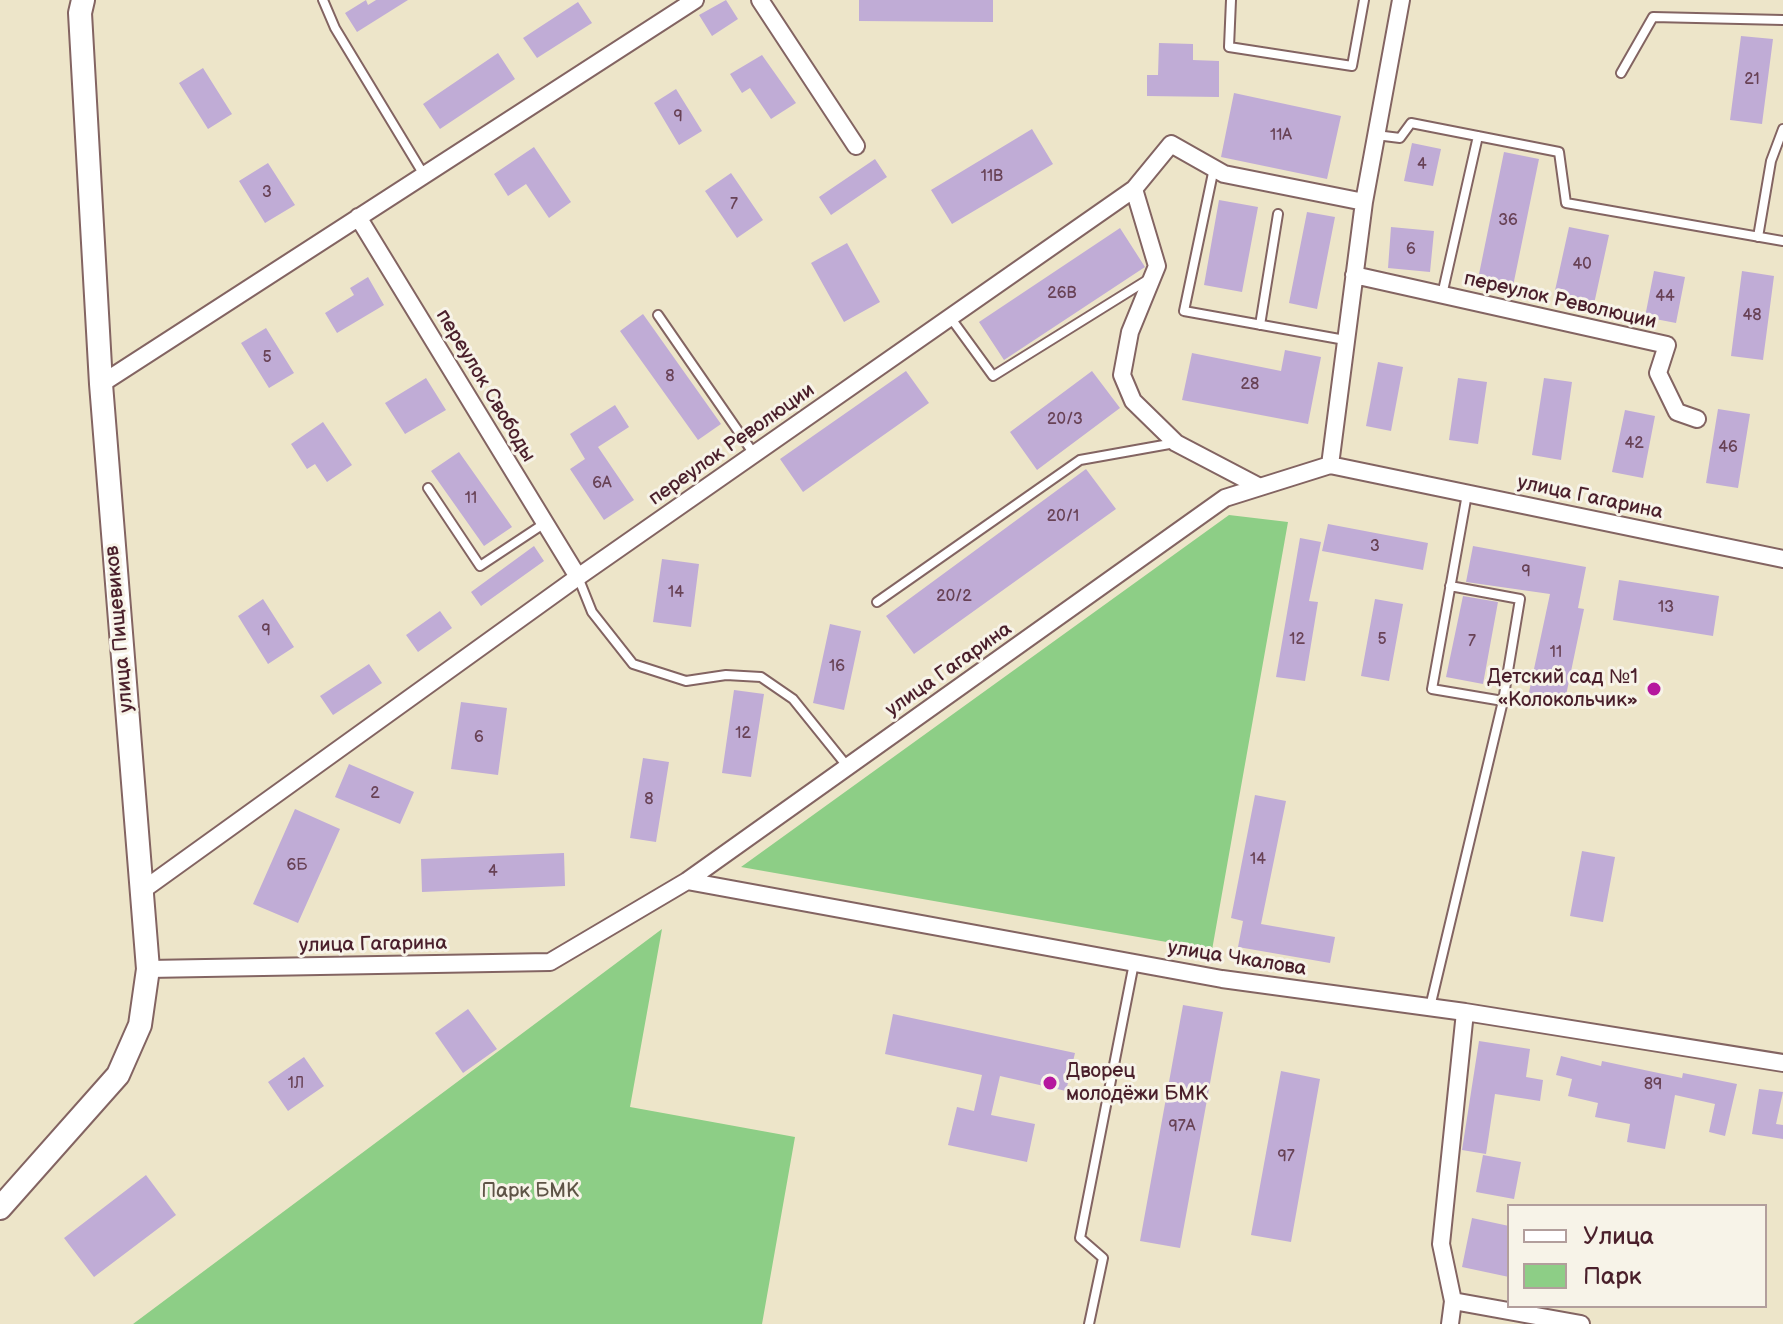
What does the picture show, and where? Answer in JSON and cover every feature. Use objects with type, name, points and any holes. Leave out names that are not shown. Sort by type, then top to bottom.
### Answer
[{"type":"street","name":"улица Пищевиков","points":[[0,1208],[118,1075],[140,1025],[148,969],[101,384],[80,13],[83,0]]},
{"type":"street","points":[[101,384],[695,0]]},
{"type":"street","points":[[760,0],[856,146]]},
{"type":"street","points":[[1330,465],[1364,202],[1401,0]]},
{"type":"street","name":"переулок Революции","points":[[143,890],[578,577],[1134,189],[1171,144],[1224,174],[1364,202]]},
{"type":"street","points":[[1134,189],[1157,266],[1130,332],[1122,375],[1133,401],[1176,443],[1260,487]]},
{"type":"street","name":"переулок Свободы","points":[[358,217],[578,577]]},
{"type":"street","name":"переулок Революции","points":[[1354,275],[1667,345],[1658,373],[1677,412],[1697,419]]},
{"type":"street","name":"улица Гагарина","points":[[148,969],[550,962],[687,881],[1225,498],[1330,465],[1783,559]]},
{"type":"street","name":"улица Чкалова","points":[[687,881],[1134,963],[1783,1063]]},
{"type":"street","points":[[1450,1324],[1453,1301],[1441,1244],[1465,1012]]},
{"type":"street","points":[[1453,1301],[1581,1324]]},
{"type":"lane","points":[[323,0],[335,28],[424,175]]},
{"type":"lane","points":[[1231,0],[1229,47],[1352,66],[1364,0]]},
{"type":"lane","points":[[1621,73],[1653,17],[1783,20]]},
{"type":"lane","points":[[1376,135],[1400,138],[1411,123],[1559,152],[1566,203],[1783,241]]},
{"type":"lane","points":[[1758,237],[1771,161],[1783,129]]},
{"type":"lane","points":[[1442,295],[1478,136]]},
{"type":"lane","points":[[1214,168],[1184,311],[1345,340]]},
{"type":"lane","points":[[1260,325],[1278,214]]},
{"type":"lane","points":[[950,317],[993,376],[1153,276]]},
{"type":"lane","points":[[658,315],[754,454]]},
{"type":"lane","points":[[877,602],[1080,460],[1176,443]]},
{"type":"lane","points":[[428,488],[480,566],[545,523]]},
{"type":"lane","points":[[1467,494],[1432,689],[1503,701]]},
{"type":"lane","points":[[578,577],[592,612],[633,664],[686,681],[726,675],[761,677],[793,699],[847,767]]},
{"type":"lane","points":[[1430,1007],[1503,701],[1520,599],[1450,586]]},
{"type":"lane","points":[[1089,1324],[1103,1258],[1080,1238],[1134,963]]},
{"type":"green space","points":[[1229,515],[1288,522],[1212,950],[741,867]]},
{"type":"green space","name":"Парк БМК","points":[[662,929],[630,1107],[795,1137],[762,1324],[133,1324]]},
{"type":"building","points":[[366,0],[368,5],[376,0],[408,0],[357,32],[345,13]]},
{"type":"building","points":[[726,0],[738,19],[712,36],[699,15]]},
{"type":"building","points":[[859,0],[993,0],[993,22],[859,21]]},
{"type":"building","points":[[578,2],[592,23],[537,58],[523,38]]},
{"type":"building","points":[[1741,36],[1773,39],[1762,124],[1730,120]]},
{"type":"building","points":[[1159,43],[1193,44],[1193,60],[1219,61],[1219,97],[1147,96],[1147,75],[1158,75]]},
{"type":"building","points":[[498,53],[515,79],[440,129],[423,104]]},
{"type":"building","points":[[762,55],[796,103],[771,119],[750,88],[742,93],[730,74]]},
{"type":"building","points":[[203,68],[232,114],[208,129],[179,83]]},
{"type":"building","points":[[676,89],[702,131],[679,145],[654,103]]},
{"type":"building","points":[[1234,93],[1341,116],[1327,179],[1221,157]]},
{"type":"building","points":[[1032,129],[1053,164],[952,224],[931,190]]},
{"type":"building","points":[[1412,143],[1441,149],[1433,186],[1404,181]]},
{"type":"building","points":[[534,147],[571,202],[549,218],[526,184],[508,196],[494,174]]},
{"type":"building","points":[[1504,152],[1539,159],[1512,291],[1477,284]]},
{"type":"building","points":[[875,159],[887,177],[831,215],[819,197]]},
{"type":"building","points":[[268,163],[295,205],[265,223],[239,181]]},
{"type":"building","points":[[731,173],[763,220],[737,238],[705,191]]},
{"type":"building","points":[[1219,200],[1258,207],[1242,292],[1204,285]]},
{"type":"building","points":[[1307,212],[1335,217],[1317,309],[1289,303]]},
{"type":"building","points":[[1391,227],[1434,231],[1430,272],[1388,268]]},
{"type":"building","points":[[1569,227],[1609,235],[1594,304],[1554,295]]},
{"type":"building","points":[[1120,228],[1145,267],[1004,360],[979,322]]},
{"type":"building","points":[[847,243],[880,302],[844,322],[811,263]]},
{"type":"building","points":[[1654,271],[1685,277],[1676,323],[1645,317]]},
{"type":"building","points":[[1742,271],[1774,276],[1763,360],[1731,356]]},
{"type":"building","points":[[368,277],[384,305],[337,333],[325,313],[354,295],[350,288]]},
{"type":"building","points":[[643,314],[721,424],[698,440],[620,331]]},
{"type":"building","points":[[266,328],[294,373],[269,388],[241,343]]},
{"type":"building","points":[[1285,350],[1321,357],[1308,424],[1182,400],[1192,353],[1281,371]]},
{"type":"building","points":[[1378,362],[1403,367],[1391,431],[1366,426]]},
{"type":"building","points":[[906,371],[929,403],[803,492],[780,459]]},
{"type":"building","points":[[1092,371],[1120,408],[1037,470],[1010,432]]},
{"type":"building","points":[[426,378],[446,410],[405,434],[385,403]]},
{"type":"building","points":[[1458,378],[1487,382],[1478,444],[1449,440]]},
{"type":"building","points":[[1544,378],[1572,382],[1561,460],[1532,455]]},
{"type":"building","points":[[615,405],[629,427],[598,447],[634,500],[604,520],[570,469],[585,459],[570,434]]},
{"type":"building","points":[[1718,409],[1750,414],[1738,488],[1706,483]]},
{"type":"building","points":[[1625,410],[1655,416],[1643,478],[1612,472]]},
{"type":"building","points":[[323,422],[352,465],[327,482],[315,464],[307,469],[291,444]]},
{"type":"building","points":[[459,452],[512,527],[484,546],[431,471]]},
{"type":"building","points":[[1086,469],[1116,509],[914,654],[886,616]]},
{"type":"building","points":[[1328,524],[1428,543],[1423,570],[1322,551]]},
{"type":"building","points":[[1300,538],[1321,542],[1309,601],[1318,602],[1305,681],[1276,677]]},
{"type":"building","points":[[534,546],[544,561],[481,606],[471,592]]},
{"type":"building","points":[[1473,546],[1586,567],[1578,608],[1584,609],[1564,705],[1528,697],[1550,594],[1466,582]]},
{"type":"building","points":[[662,559],[699,564],[691,627],[653,622]]},
{"type":"building","points":[[1619,580],[1719,596],[1713,636],[1613,620]]},
{"type":"building","points":[[1463,596],[1498,602],[1483,684],[1446,677]]},
{"type":"building","points":[[263,599],[294,647],[268,664],[238,616]]},
{"type":"building","points":[[1375,599],[1403,604],[1389,681],[1361,676]]},
{"type":"building","points":[[440,611],[452,628],[418,652],[406,635]]},
{"type":"building","points":[[830,624],[861,631],[844,710],[813,703]]},
{"type":"building","points":[[369,664],[382,683],[333,715],[320,696]]},
{"type":"building","points":[[734,690],[764,694],[751,777],[722,773]]},
{"type":"building","points":[[461,702],[507,708],[498,775],[451,769]]},
{"type":"building","points":[[643,758],[669,762],[656,842],[630,838]]},
{"type":"building","points":[[349,764],[414,792],[400,824],[335,797]]},
{"type":"building","points":[[1255,795],[1286,801],[1261,924],[1335,937],[1330,963],[1238,947],[1243,921],[1231,918]]},
{"type":"building","points":[[295,809],[340,829],[298,923],[253,904]]},
{"type":"building","points":[[1582,851],[1615,857],[1603,922],[1570,916]]},
{"type":"building","points":[[564,853],[565,886],[422,892],[421,859]]},
{"type":"building","points":[[1183,1005],[1223,1012],[1180,1248],[1140,1241]]},
{"type":"building","points":[[468,1009],[497,1049],[463,1073],[435,1033]]},
{"type":"building","name":"Дворец молодёжи БМК","points":[[893,1014],[1075,1053],[1066,1091],[1000,1076],[991,1115],[1035,1124],[1027,1162],[948,1145],[957,1107],[974,1111],[982,1075],[885,1054]]},
{"type":"building","points":[[1479,1041],[1530,1049],[1526,1077],[1543,1080],[1540,1101],[1495,1094],[1486,1154],[1462,1150]]},
{"type":"building","points":[[1561,1056],[1601,1066],[1602,1061],[1682,1078],[1683,1073],[1737,1084],[1725,1136],[1709,1132],[1715,1104],[1675,1095],[1665,1149],[1627,1142],[1630,1124],[1595,1117],[1598,1103],[1568,1096],[1572,1079],[1556,1075]]},
{"type":"building","points":[[304,1057],[324,1086],[288,1111],[268,1082]]},
{"type":"building","points":[[1281,1071],[1320,1079],[1291,1242],[1251,1235]]},
{"type":"building","points":[[1759,1089],[1783,1092],[1776,1124],[1783,1125],[1783,1139],[1752,1134]]},
{"type":"building","points":[[1483,1155],[1521,1162],[1514,1199],[1476,1192]]},
{"type":"building","points":[[146,1175],[176,1215],[94,1277],[64,1238]]},
{"type":"building","points":[[1472,1218],[1507,1226],[1507,1277],[1462,1267]]},
{"type":"place","name":"Детский сад №1 «Колокольчик»","points":[[1654,689]]},
{"type":"place","name":"Дворец молодёжи БМК","points":[[1050,1083]]}]
